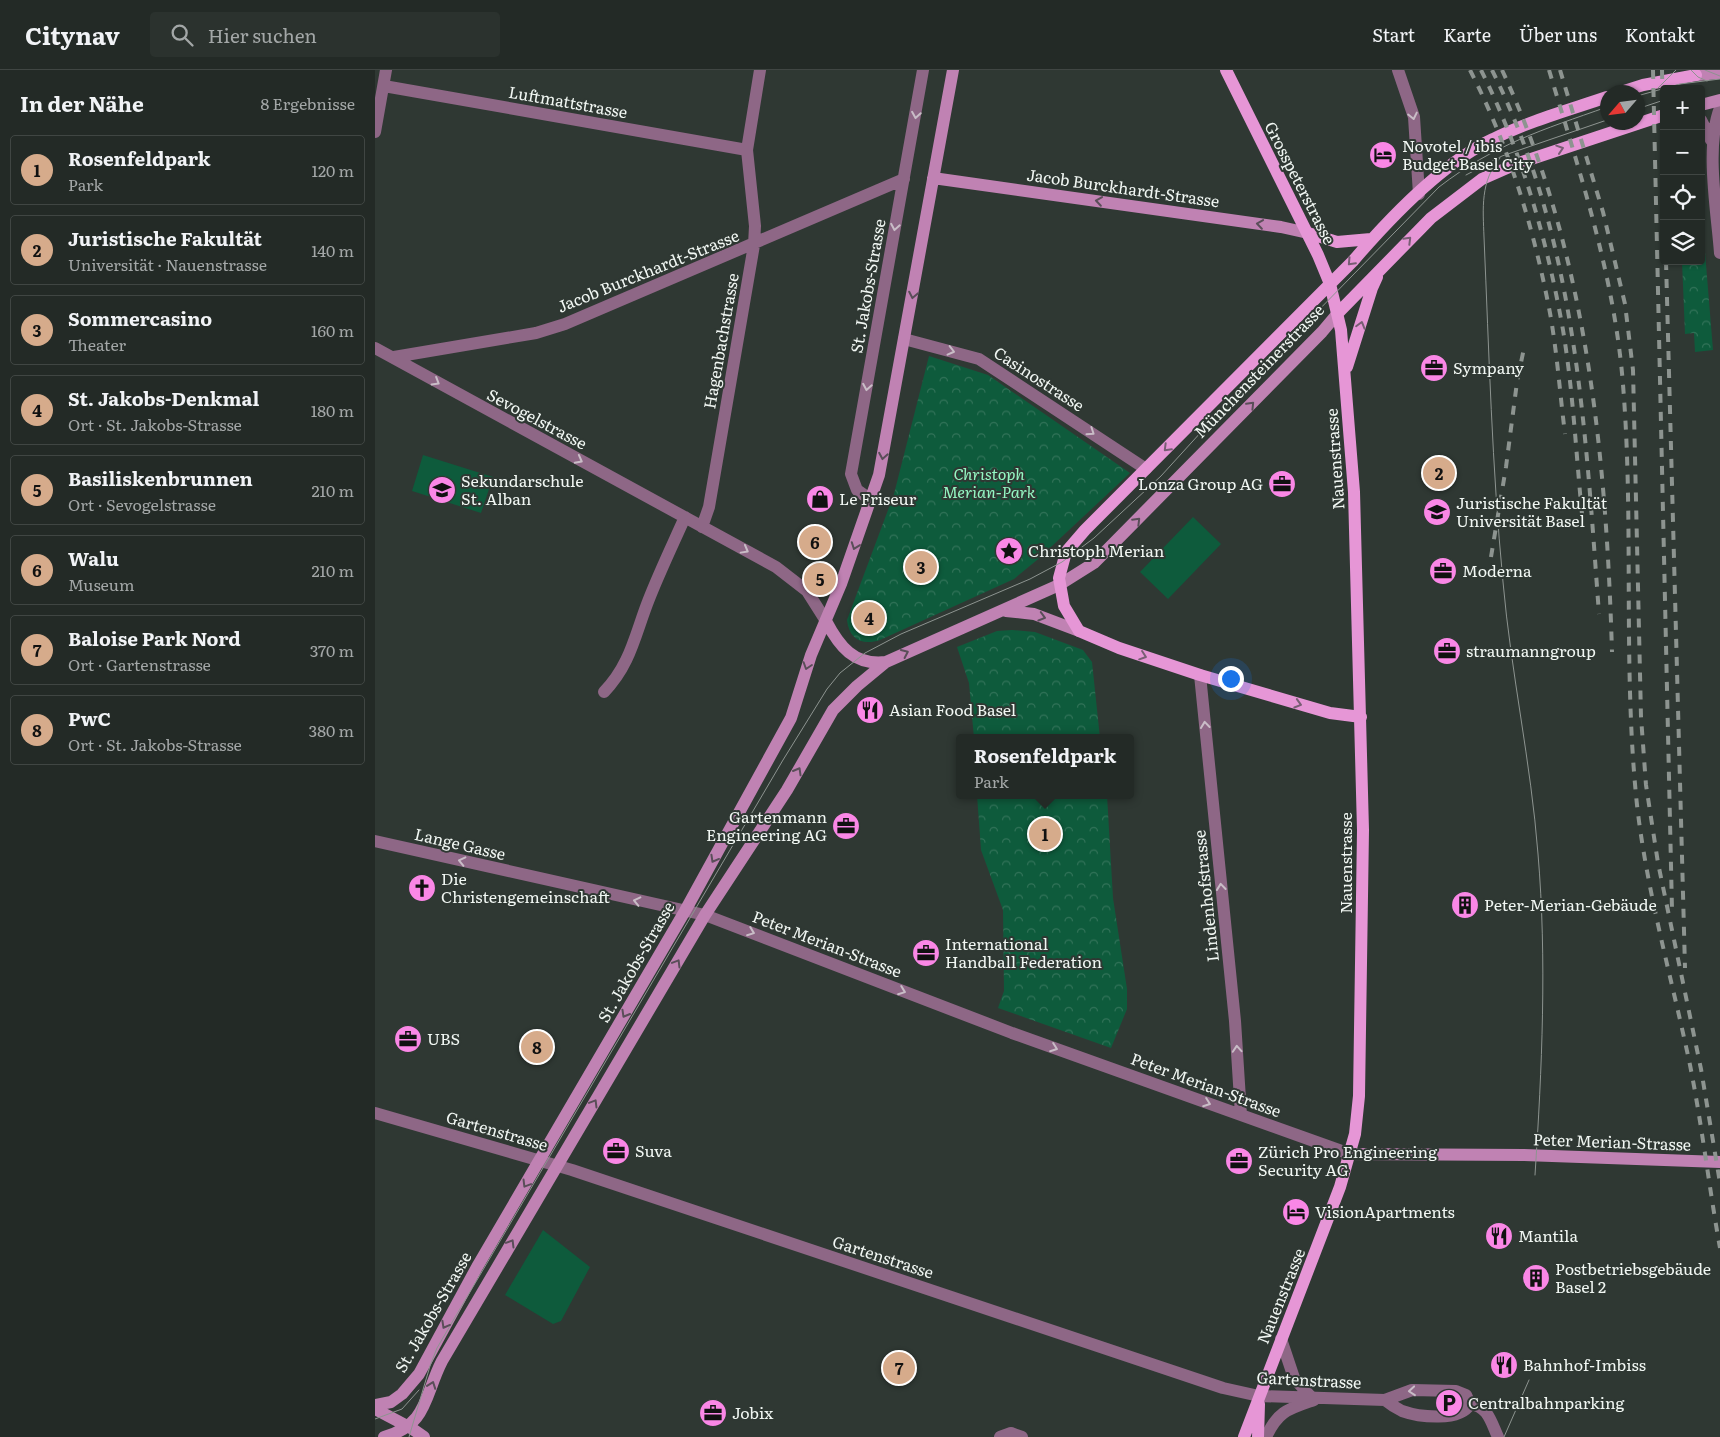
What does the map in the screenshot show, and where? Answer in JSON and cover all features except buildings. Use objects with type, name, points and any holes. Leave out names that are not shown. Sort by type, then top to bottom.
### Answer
[{"type":"main road","name":"St. Jakobs-Strasse","points":[[375,1405],[395,1399],[414,1382],[477,1268],[685,911],[762,775],[791,718],[811,655],[826,621],[871,500],[882,462],[953,70]]},
{"type":"main road","name":"Grosspeterstrasse","points":[[1226,70],[1308,233],[1330,284],[1338,313]]},
{"type":"main road","points":[[1643,85],[1665,75],[1697,72],[1719,74]]},
{"type":"main road","points":[[1691,85],[1697,72]]},
{"type":"main road","name":"Münchensteinerstrasse","points":[[1059,585],[1062,562],[1075,541],[1330,284],[1371,240],[1449,166],[1482,145],[1515,129],[1600,99]]},
{"type":"main road","points":[[1705,104],[1720,100]]},
{"type":"main road","name":"Münchensteinerstrasse","points":[[826,621],[841,646],[851,656],[872,663],[886,662],[1004,611],[1059,585],[1081,572],[1106,552],[1323,332],[1338,313],[1439,210],[1483,180],[1516,164],[1660,117]]},
{"type":"main road","name":"Jacob Burckhardt-Strasse","points":[[933,178],[1281,227],[1308,233]]},
{"type":"main road","points":[[1308,233],[1337,242],[1371,240]]},
{"type":"main road","points":[[1345,371],[1372,288],[1391,258]]},
{"type":"main road","name":"Nauenstrasse","points":[[1243,1437],[1331,1212],[1350,1154],[1357,1123],[1361,1067],[1363,830],[1361,717],[1354,492],[1345,371],[1338,313]]},
{"type":"main road","points":[[1059,585],[1067,614],[1079,631]]},
{"type":"main road","points":[[1004,611],[1033,614],[1200,675],[1330,713],[1361,717]]},
{"type":"main road","name":"St. Jakobs-Strasse","points":[[409,1426],[424,1410],[442,1362],[705,915],[787,790],[833,710],[857,686],[886,662]]},
{"type":"main road","name":"Peter Merian-Strasse","points":[[1350,1154],[1524,1155],[1720,1162]]},
{"type":"main road","name":"Nauenstrasse","points":[[1258,1437],[1259,1396]]},
{"type":"main road","points":[[375,1409],[409,1426],[424,1437]]},
{"type":"main road","points":[[384,1437],[409,1426]]},
{"type":"street","points":[[375,132],[377,111],[386,70]]},
{"type":"street","name":"Hagenbachstrasse","points":[[702,527],[709,507],[754,245],[755,226],[747,150],[760,70]]},
{"type":"street","name":"St. Jakobs-Strasse","points":[[871,500],[857,490],[851,474],[923,70]]},
{"type":"street","points":[[1398,70],[1414,117],[1419,194]]},
{"type":"street","name":"Luftmattstrasse","points":[[384,86],[747,150]]},
{"type":"street","points":[[1720,108],[1715,121],[1712,142],[1720,254]]},
{"type":"street","points":[[1705,128],[1712,142]]},
{"type":"street","name":"Jacob Burckhardt-Strasse","points":[[394,357],[536,333],[565,324],[754,245],[904,179]]},
{"type":"street","name":"Casinostrasse","points":[[904,339],[979,359],[1146,470]]},
{"type":"street","name":"Sevogelstrasse","points":[[375,348],[786,574],[807,591],[826,621]]},
{"type":"street","points":[[605,692],[619,677],[633,649],[648,601],[685,517]]},
{"type":"street","name":"Lindenhofstrasse","points":[[1200,675],[1235,1021],[1241,1115]]},
{"type":"street","name":"Lange Gasse","points":[[375,841],[705,915]]},
{"type":"street","name":"Peter Merian-Strasse","points":[[705,915],[1012,1033],[1350,1154]]},
{"type":"street","name":"Gartenstrasse","points":[[375,1113],[540,1160],[1214,1385],[1259,1396],[1385,1400],[1412,1390],[1456,1391],[1466,1395],[1471,1404],[1465,1410],[1451,1415],[1417,1414],[1402,1410],[1385,1400]]},
{"type":"street","points":[[1266,1437],[1275,1419],[1280,1414],[1316,1397],[1294,1378],[1281,1339]]},
{"type":"street","points":[[1471,1404],[1480,1405],[1492,1423],[1498,1437]]},
{"type":"street","points":[[1490,1437],[1492,1423]]},
{"type":"street","points":[[1000,1437],[1011,1433],[1023,1437]]},
{"type":"green space","points":[[1705,252],[1713,350],[1695,352],[1694,333],[1685,334],[1682,265],[1705,265]]},
{"type":"green space","name":"Christoph Merian-Park","points":[[929,356],[988,375],[1130,473],[1014,579],[880,640],[873,642],[862,641],[850,632],[847,620],[894,494]]},
{"type":"green space","points":[[423,455],[493,477],[481,513],[412,491]]},
{"type":"green space","points":[[1193,517],[1221,544],[1168,599],[1140,572]]},
{"type":"green space","points":[[997,631],[1035,632],[1083,650],[1092,662],[1100,734],[974,734],[969,683],[957,647]]},
{"type":"green space","points":[[977,799],[1107,799],[1113,898],[1127,989],[1127,1009],[1111,1048],[998,1008],[1004,991],[1003,910],[981,850]]},
{"type":"green space","points":[[543,1230],[590,1267],[561,1321],[553,1324],[505,1295]]},
{"type":"tram line","points":[[1658,88],[1676,70]]},
{"type":"tram line","points":[[1691,70],[1698,77],[1707,81]]},
{"type":"tram line","points":[[1705,70],[1720,76]]},
{"type":"tram line","points":[[1645,94],[1680,84],[1720,79]]},
{"type":"tram line","points":[[1645,106],[1660,101]]},
{"type":"tram line","points":[[409,1437],[437,1348],[783,760],[827,689],[840,673],[865,653],[901,634],[1030,579],[1062,562],[1094,538],[1161,476],[1223,408],[1439,187],[1460,172],[1500,149],[1540,131],[1600,110]]},
{"type":"tram line","points":[[1466,175],[1502,156],[1600,122]]},
{"type":"tram line","points":[[1500,158],[1489,176],[1483,206],[1491,410],[1499,539],[1511,650],[1531,786],[1541,894],[1543,1014],[1535,1175]]},
{"type":"tram line","points":[[1504,1437],[1529,1380]]},
{"type":"tram line","points":[[375,1419],[402,1409],[419,1390]]},
{"type":"railway","points":[[1470,70],[1497,128],[1528,219],[1550,313],[1565,434]]},
{"type":"railway","points":[[1481,70],[1496,101],[1521,165],[1541,230],[1557,296],[1572,399],[1582,514]]},
{"type":"railway","points":[[1492,70],[1520,135],[1543,201],[1560,268],[1572,336],[1581,405],[1599,614]]},
{"type":"railway","points":[[1502,70],[1531,139],[1554,210],[1573,282],[1587,355],[1604,503],[1612,652]]},
{"type":"railway","points":[[1549,70],[1593,220],[1611,296],[1617,334],[1626,427],[1630,697],[1637,805],[1653,903],[1694,1088],[1720,1248]]},
{"type":"railway","points":[[1560,70],[1603,212],[1625,304],[1633,370],[1641,717],[1646,785],[1658,863],[1701,1069],[1720,1183]]},
{"type":"railway","points":[[1653,70],[1672,910]]},
{"type":"railway","points":[[1662,70],[1663,130]]},
{"type":"railway","points":[[1666,265],[1685,968]]},
{"type":"railway","points":[[1491,557],[1506,467],[1517,382],[1524,348]]},
{"type":"place","name":"Novotel / ibis Budget Basel City","points":[[1383,155]]},
{"type":"place","name":"Sympany","points":[[1434,368]]},
{"type":"place","name":"Juristische Fakultät","points":[[1439,473]]},
{"type":"place","name":"Lonza Group AG","points":[[1282,484]]},
{"type":"place","name":"Sekundarschule St. Alban","points":[[442,490]]},
{"type":"place","name":"Le Friseur","points":[[820,499]]},
{"type":"place","name":"Juristische Fakultät Universität Basel","points":[[1437,512]]},
{"type":"place","name":"Walu","points":[[815,542]]},
{"type":"place","name":"Christoph Merian","points":[[1009,551]]},
{"type":"place","name":"Sommercasino","points":[[921,567]]},
{"type":"place","name":"Moderna","points":[[1443,571]]},
{"type":"place","name":"Basiliskenbrunnen","points":[[820,579]]},
{"type":"place","name":"St. Jakobs-Denkmal","points":[[869,618]]},
{"type":"place","name":"straumanngroup","points":[[1447,651]]},
{"type":"place","name":"Asian Food Basel","points":[[870,710]]},
{"type":"place","name":"Gartenmann Engineering AG","points":[[846,826]]},
{"type":"place","name":"Rosenfeldpark","points":[[1045,834]]},
{"type":"place","name":"Die Christengemeinschaft","points":[[422,888]]},
{"type":"place","name":"Peter-Merian-Gebäude","points":[[1465,905]]},
{"type":"place","name":"International Handball Federation","points":[[926,953]]},
{"type":"place","name":"UBS","points":[[408,1039]]},
{"type":"place","name":"PwC","points":[[537,1047]]},
{"type":"place","name":"Suva","points":[[616,1151]]},
{"type":"place","name":"Zürich Pro Engineering Security AG","points":[[1239,1161]]},
{"type":"place","name":"VisionApartments","points":[[1296,1212]]},
{"type":"place","name":"Mantila","points":[[1499,1236]]},
{"type":"place","name":"Postbetriebsgebäude Basel 2","points":[[1536,1278]]},
{"type":"place","name":"Bahnhof-Imbiss","points":[[1504,1365]]},
{"type":"place","name":"Baloise Park Nord","points":[[899,1368]]},
{"type":"place","name":"Centralbahnparking","points":[[1449,1403]]},
{"type":"place","name":"Jobix","points":[[713,1413]]}]
